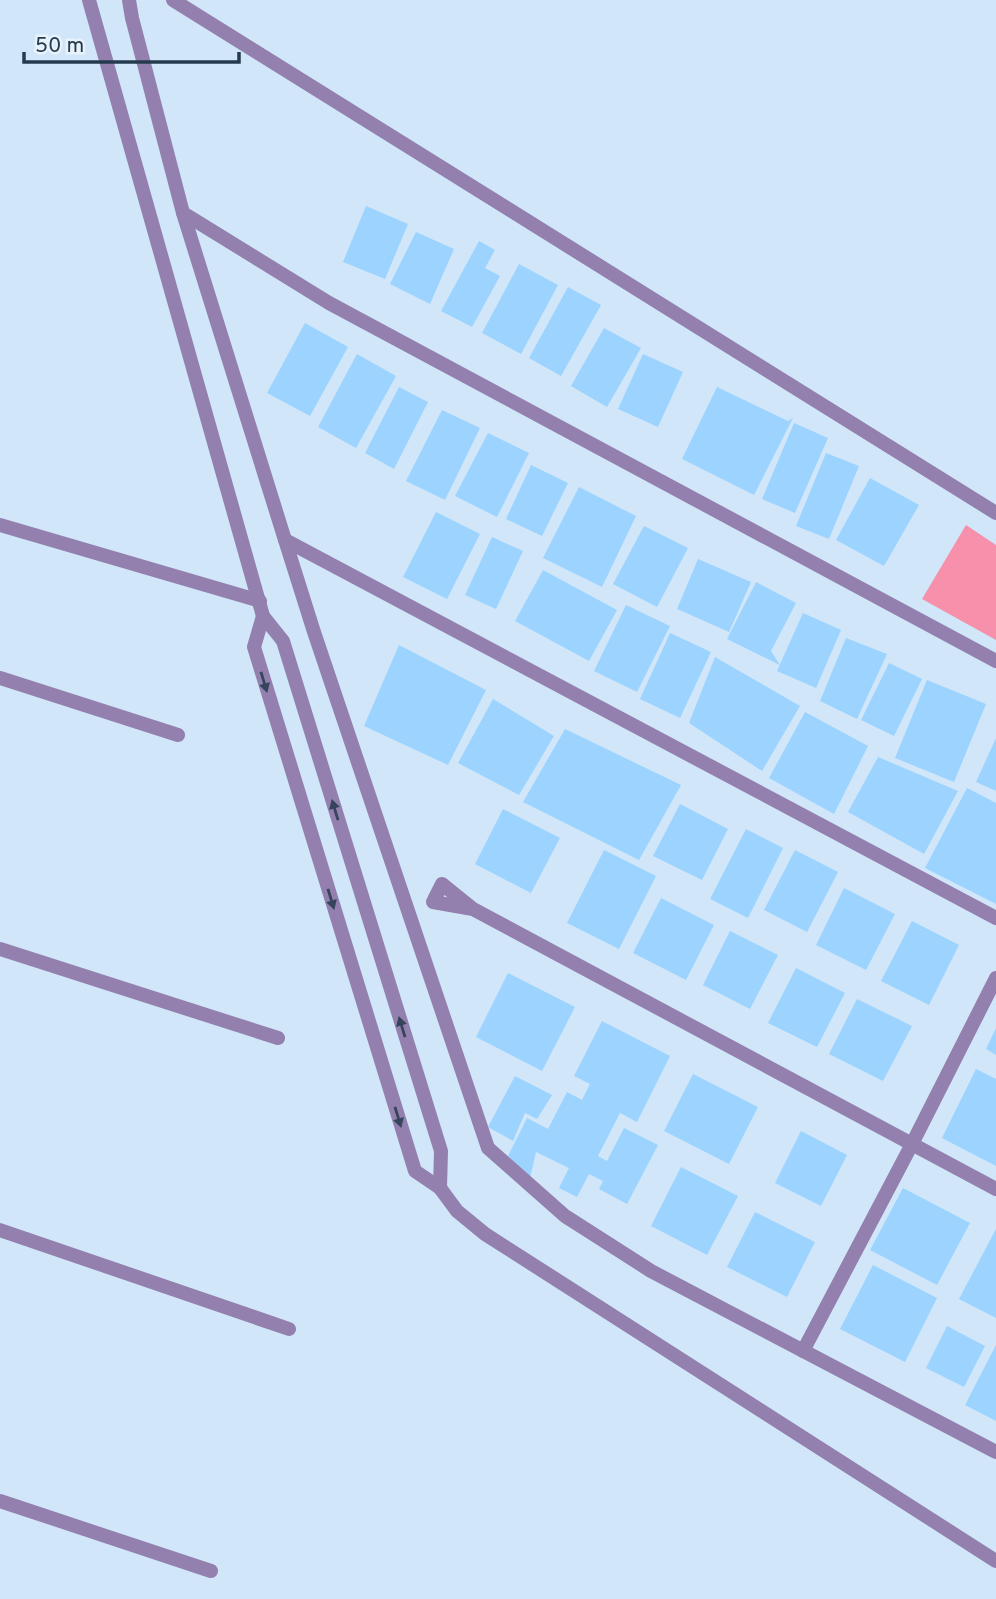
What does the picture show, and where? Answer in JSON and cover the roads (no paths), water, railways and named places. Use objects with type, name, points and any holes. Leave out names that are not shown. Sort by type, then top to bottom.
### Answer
[{"type":"street","points":[[89,0],[260,601],[263,616],[254,648],[415,1171],[440,1188],[457,1211],[485,1234],[996,1561]]},
{"type":"street","points":[[128,0],[183,214],[285,540],[488,1148],[565,1216],[651,1271],[996,1452]]},
{"type":"street","points":[[173,0],[996,513]]},
{"type":"street","points":[[183,214],[329,303],[996,661]]},
{"type":"street","points":[[0,525],[260,601]]},
{"type":"street","points":[[285,540],[996,918]]},
{"type":"street","points":[[263,616],[283,641],[441,1151],[440,1188]]},
{"type":"street","points":[[0,678],[178,735]]},
{"type":"street","points":[[473,909],[996,1189]]},
{"type":"street","points":[[0,949],[278,1038]]},
{"type":"street","points":[[803,1351],[996,978]]},
{"type":"street","points":[[0,1230],[289,1329]]},
{"type":"street","points":[[0,1501],[211,1571]]}]
